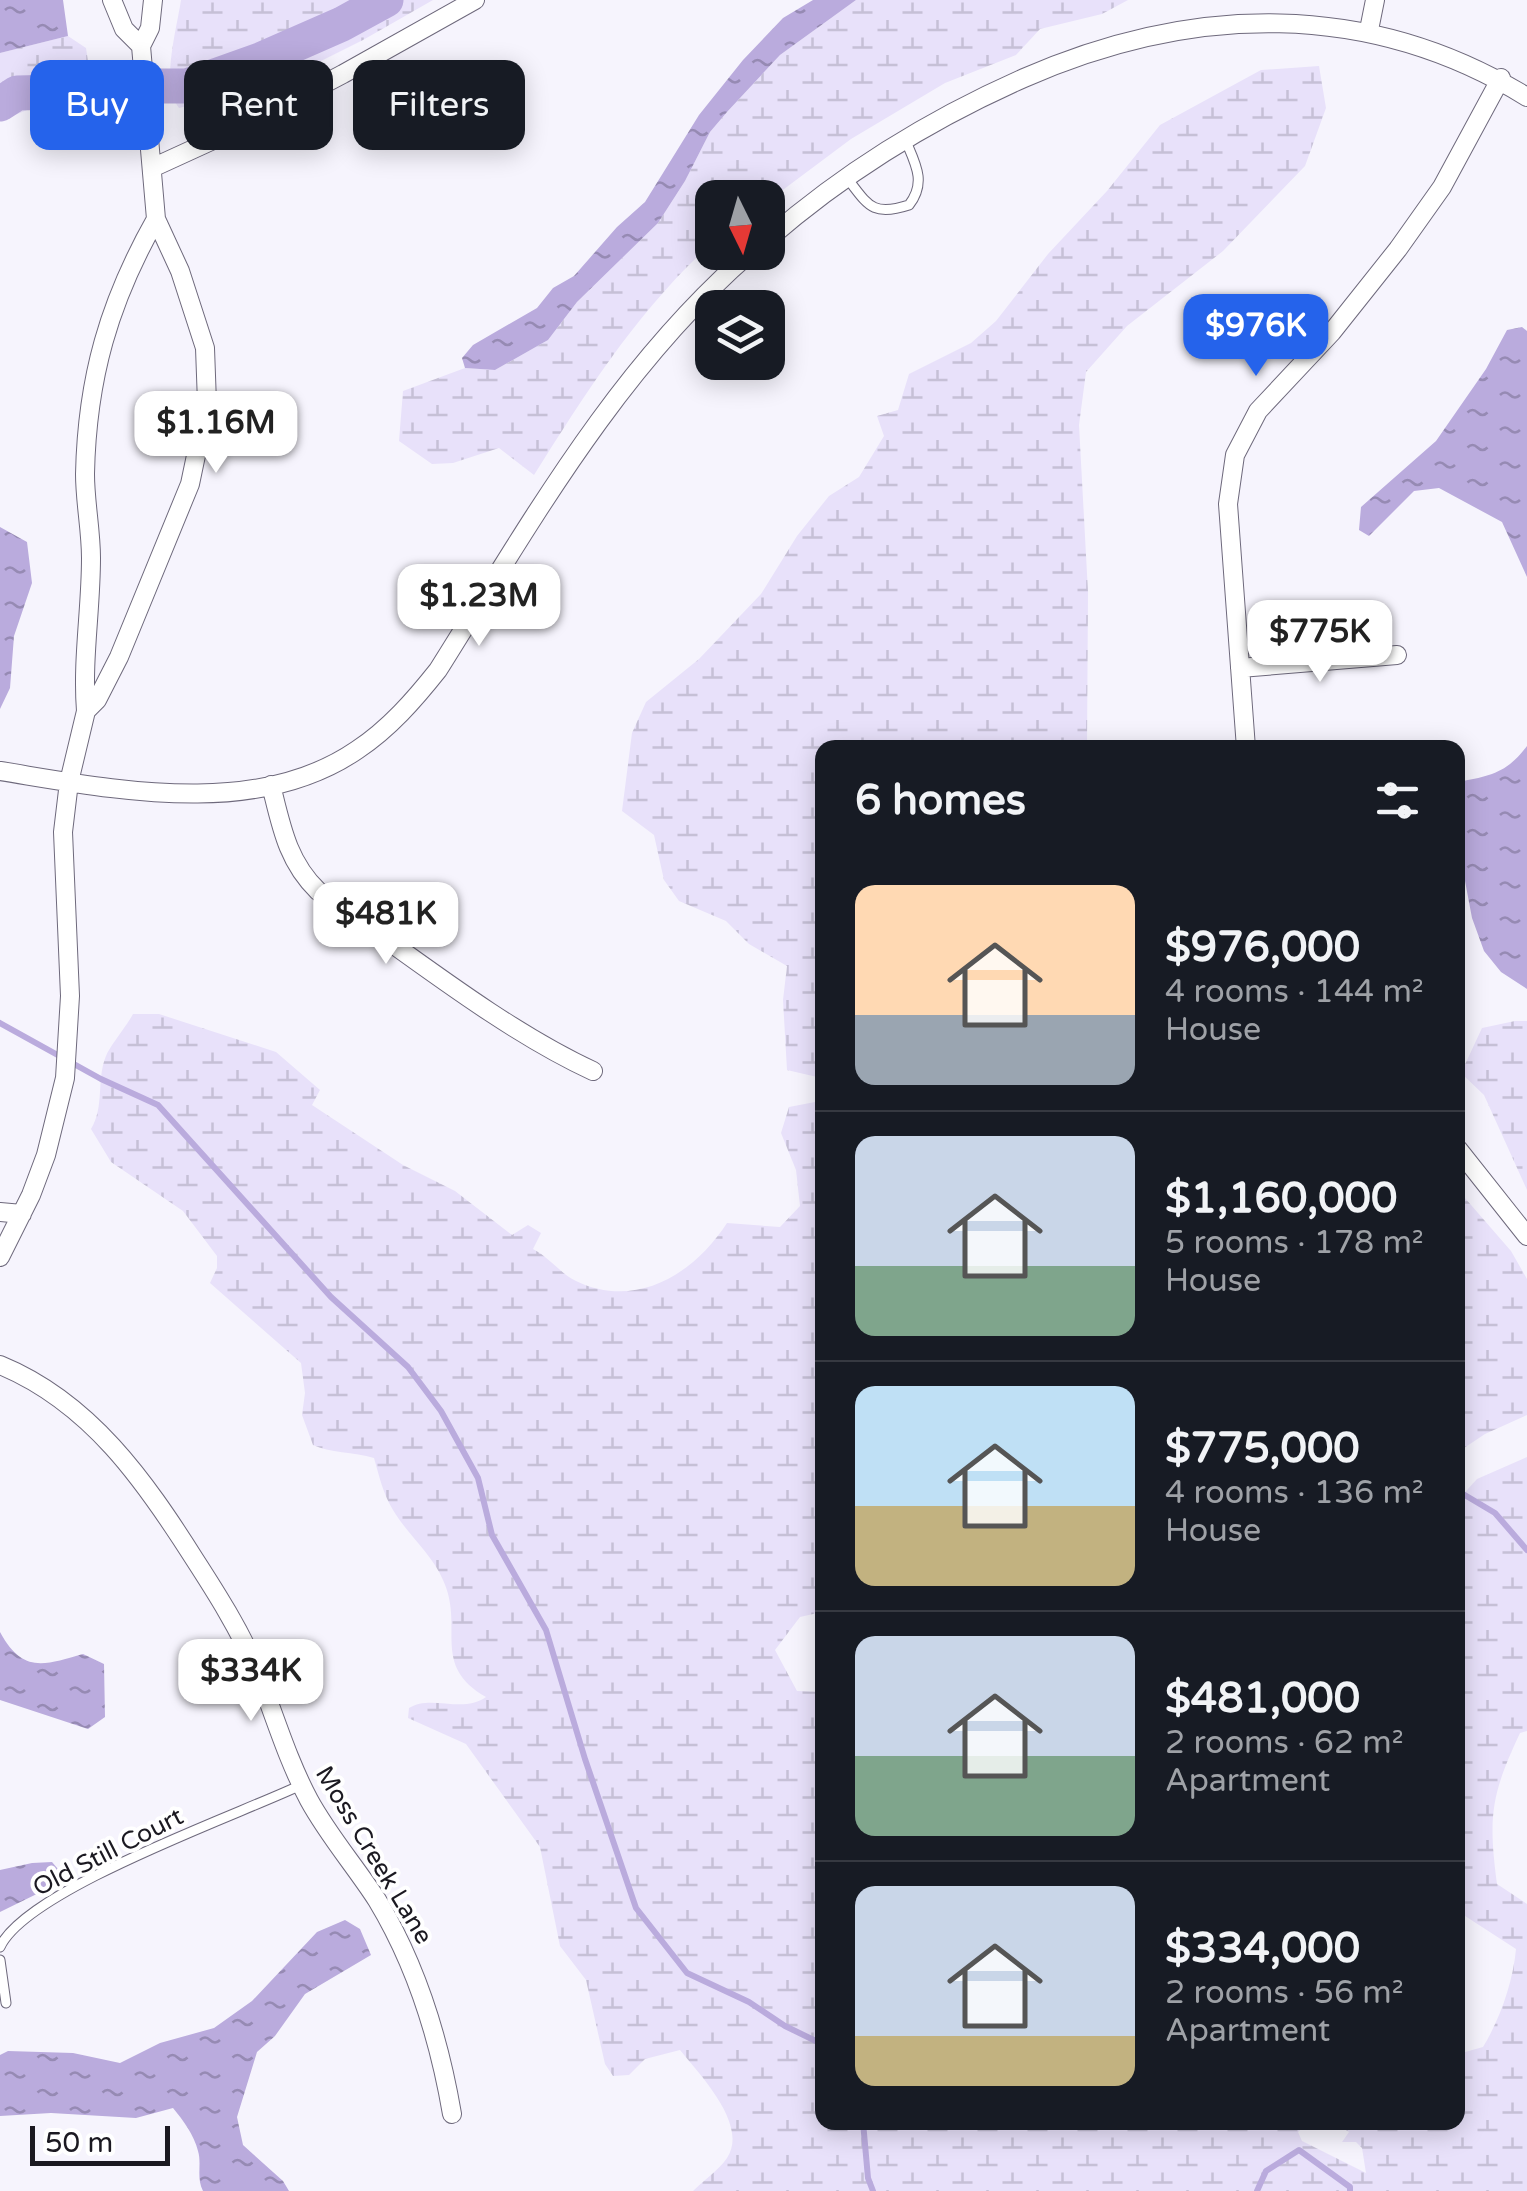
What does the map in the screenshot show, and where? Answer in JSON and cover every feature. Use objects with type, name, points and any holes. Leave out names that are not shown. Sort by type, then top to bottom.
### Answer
[{"type":"street","points":[[112,0],[124,29],[141,53]]},
{"type":"street","points":[[86,711],[97,700],[119,657],[190,484],[207,403],[205,348],[180,272],[156,219],[141,53],[150,28],[153,0]]},
{"type":"street","points":[[152,168],[259,118],[475,0]]},
{"type":"street","points":[[1370,25],[1375,0]]},
{"type":"street","points":[[785,225],[904,139],[988,94],[1061,62],[1165,28],[1250,15],[1370,25],[1447,49],[1527,97]]},
{"type":"street","points":[[1245,740],[1228,504],[1235,455],[1258,411],[1332,332],[1398,250],[1442,187],[1501,78]]},
{"type":"street","points":[[0,1257],[46,1155],[65,1078],[70,996],[62,863],[69,782],[86,711],[83,676],[91,558],[85,478],[89,409],[101,342],[128,270],[156,219]]},
{"type":"street","points":[[0,771],[170,793],[216,793],[271,785],[310,774],[359,750],[418,696],[438,670],[564,470],[638,368],[732,270]]},
{"type":"street","points":[[1240,668],[1397,656]]},
{"type":"street","points":[[271,785],[286,847],[294,864],[318,891],[560,1056],[594,1071]]},
{"type":"street","points":[[1465,1159],[1527,1236]]},
{"type":"street","points":[[0,1212],[22,1214]]},
{"type":"street","name":"Moss Creek Lane","points":[[0,1365],[44,1388],[107,1439],[178,1534],[240,1636],[301,1785],[400,1943],[434,2031],[452,2114]]},
{"type":"lane","points":[[847,178],[868,205],[881,211],[910,205],[920,184],[918,168],[904,139]]},
{"type":"lane","name":"Old Still Court","points":[[0,1947],[13,1928],[65,1894],[177,1836],[242,1814],[301,1785]]},
{"type":"lane","points":[[0,1960],[6,2003]]},
{"type":"green space","points":[[181,0],[433,0],[323,60],[184,60],[184,107],[179,108],[171,86]]},
{"type":"green space","points":[[856,0],[1128,0],[1102,14],[1040,29],[1016,55],[945,83],[851,139],[785,188],[785,180],[695,180],[695,259],[637,324],[534,475],[499,448],[453,463],[432,464],[399,441],[403,391],[465,368],[495,370],[548,340],[577,302],[658,223],[710,132],[780,55]]},
{"type":"green space","points":[[68,36],[86,48],[88,60],[30,60],[30,109],[0,121],[0,53]]},
{"type":"green space","points":[[1319,66],[1326,108],[1305,166],[1223,251],[1127,326],[1086,372],[1079,425],[1088,592],[1087,740],[815,740],[815,1077],[787,1070],[783,1000],[787,966],[749,944],[726,921],[679,901],[664,880],[654,835],[622,811],[632,733],[646,702],[699,659],[761,594],[797,536],[829,496],[859,477],[884,436],[877,416],[898,410],[909,374],[971,343],[996,321],[1048,254],[1107,191],[1160,125],[1261,70]]},
{"type":"green space","points":[[133,1014],[159,1014],[276,1052],[320,1090],[312,1105],[403,1165],[455,1191],[512,1235],[528,1225],[541,1233],[533,1249],[571,1278],[598,1289],[620,1291],[641,1289],[681,1271],[698,1258],[727,1223],[780,1227],[800,1206],[796,1170],[781,1133],[789,1107],[815,1102],[815,1614],[800,1617],[775,1650],[797,1691],[815,1692],[815,2130],[1300,2130],[1302,2141],[1366,2173],[1362,2148],[1356,2142],[1342,2142],[1349,2132],[1346,2130],[1465,2130],[1465,2052],[1483,2047],[1500,2012],[1516,1949],[1465,1916],[1465,1492],[1477,1479],[1527,1457],[1527,1731],[1520,1733],[1503,1773],[1494,1806],[1493,1840],[1497,1884],[1527,1904],[1527,2191],[693,2191],[727,2158],[732,2145],[732,2131],[719,2101],[680,2050],[645,2059],[629,2075],[613,2076],[605,2064],[586,1980],[560,1946],[540,1847],[466,1744],[408,1718],[409,1708],[418,1704],[467,1704],[486,1697],[459,1672],[443,1580],[393,1510],[374,1458],[313,1445],[302,1415],[305,1393],[301,1363],[210,1283],[217,1268],[217,1256],[183,1211],[111,1162],[91,1129],[108,1052]]},
{"type":"green space","points":[[1527,1021],[1527,1190],[1484,1095],[1465,1077],[1465,1064],[1482,1028]]},
{"type":"green space","points":[[1465,1198],[1511,1251],[1527,1279],[1527,1415],[1465,1447]]},
{"type":"water","points":[[0,0],[63,0],[68,36],[0,53]]},
{"type":"water","points":[[813,0],[856,0],[780,55],[727,112],[710,132],[658,223],[577,302],[548,340],[495,370],[465,368],[462,358],[473,345],[537,308],[553,288],[574,276],[645,202],[699,115],[743,60],[783,18]]},
{"type":"water","points":[[1522,327],[1527,331],[1527,577],[1502,522],[1439,488],[1414,491],[1369,536],[1359,530],[1361,507],[1436,441],[1486,369],[1507,330]]},
{"type":"water","points":[[0,527],[27,542],[32,583],[14,636],[10,688],[0,709]]},
{"type":"water","points":[[1527,746],[1527,989],[1501,972],[1484,951],[1465,881],[1465,781],[1497,772]]},
{"type":"water","points":[[0,1632],[17,1655],[26,1660],[46,1663],[83,1654],[104,1664],[105,1717],[88,1729],[0,1700]]},
{"type":"water","points":[[52,1862],[63,1875],[51,1887],[0,1912],[0,1870]]},
{"type":"water","points":[[345,1920],[360,1929],[371,1955],[305,1994],[275,2036],[257,2052],[237,2117],[243,2145],[289,2191],[203,2191],[196,2145],[173,2108],[136,2118],[51,2113],[0,2116],[0,2055],[8,2051],[73,2053],[120,2063],[160,2043],[214,2028],[252,2001],[317,1932]]},
{"type":"waterway","points":[[0,104],[17,93],[108,86],[187,86],[260,60],[386,0]]},
{"type":"waterway","points":[[0,1023],[101,1079],[158,1105],[331,1297],[408,1367],[441,1411],[478,1478],[492,1535],[546,1630],[636,1908],[687,1973],[749,2002],[815,2041]]},
{"type":"waterway","points":[[1465,1495],[1495,1513],[1527,1550]]},
{"type":"waterway","points":[[864,2130],[873,2191]]},
{"type":"waterway","points":[[1257,2191],[1266,2171],[1299,2150],[1350,2187],[1350,2191]]}]
